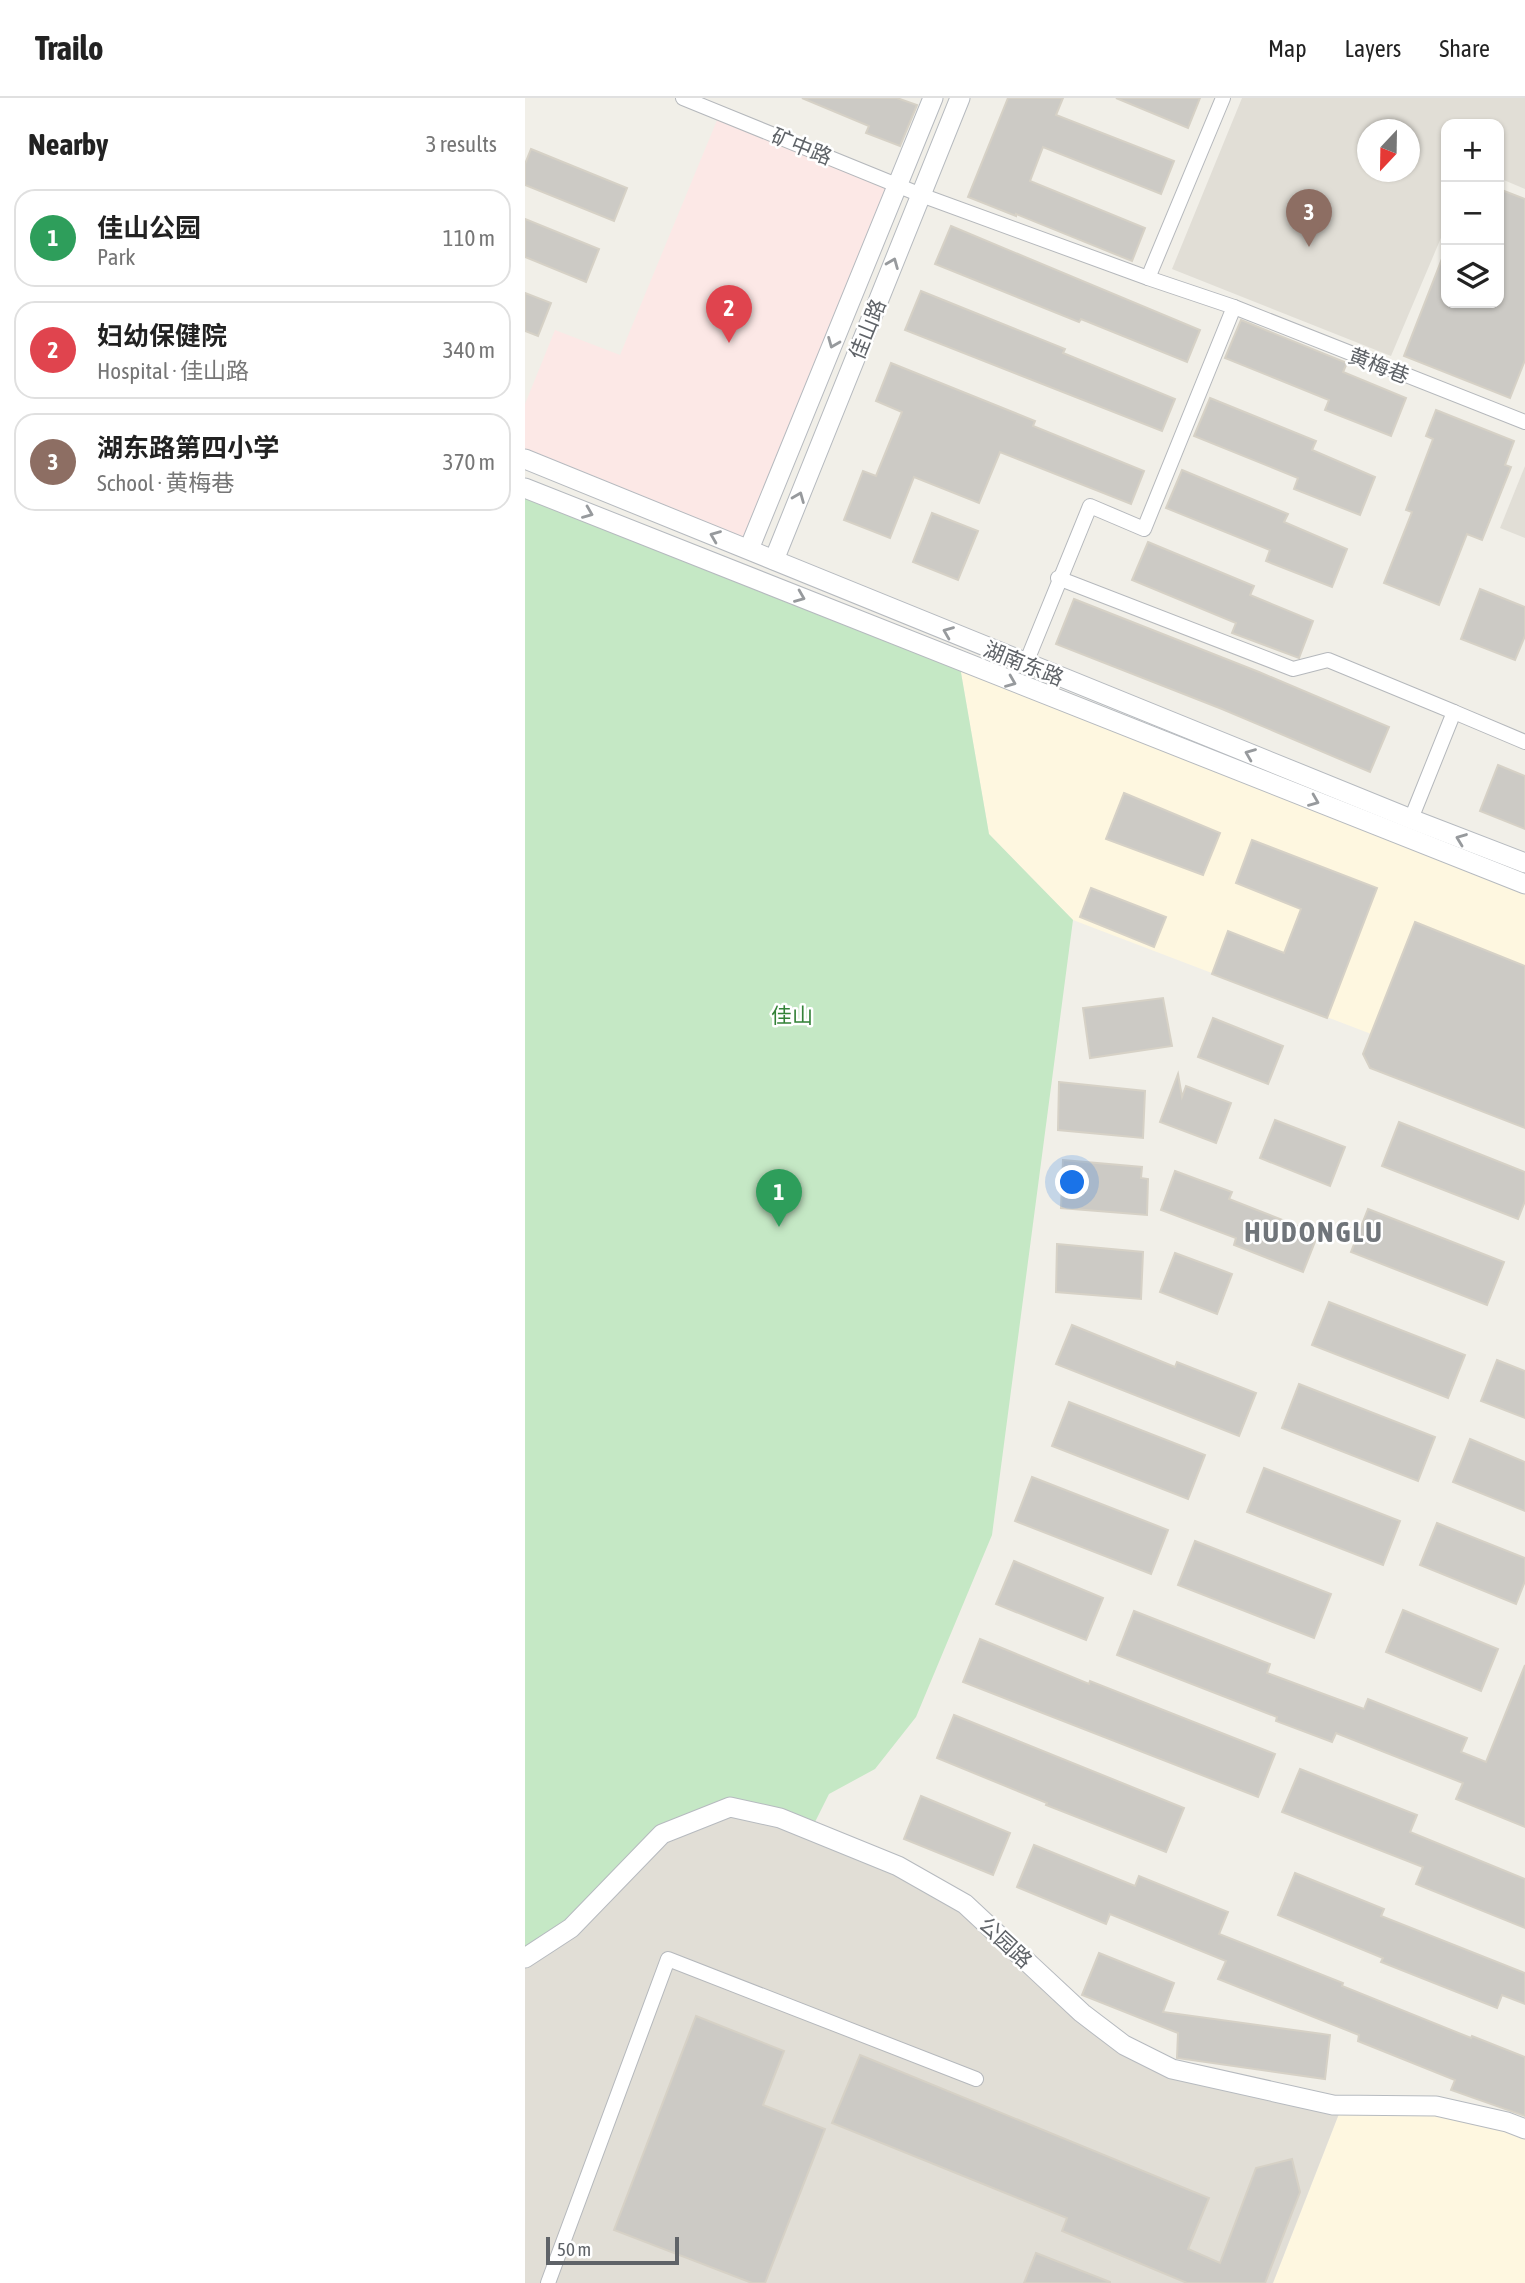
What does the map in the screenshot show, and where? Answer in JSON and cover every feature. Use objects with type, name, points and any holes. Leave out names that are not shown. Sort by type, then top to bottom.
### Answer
[{"type":"main road","name":"佳山路","points":[[749,549],[933,98]]},
{"type":"main road","name":"佳山路","points":[[774,560],[960,98]]},
{"type":"main road","name":"湖南东路","points":[[525,459],[1525,863]]},
{"type":"main road","points":[[525,488],[1525,884]]},
{"type":"main road","name":"公园路","points":[[525,1958],[571,1928],[662,1834],[730,1807],[780,1818],[898,1866],[965,1904],[1082,2013],[1124,2045],[1172,2069],[1333,2105],[1436,2106],[1507,2122],[1525,2129]]},
{"type":"street","name":"矿中路","points":[[683,98],[921,195]]},
{"type":"street","points":[[921,195],[1147,278],[1223,98]]},
{"type":"street","name":"黄梅巷","points":[[1147,278],[1234,307],[1525,422]]},
{"type":"street","points":[[1025,663],[1090,506],[1144,528],[1234,307]]},
{"type":"street","points":[[1059,578],[1293,669],[1328,660],[1525,742]]},
{"type":"street","points":[[1411,819],[1454,712]]},
{"type":"street","points":[[548,2283],[668,1959],[976,2079]]},
{"type":"shaded area","points":[[1242,98],[1525,98],[1525,189],[1504,180],[1504,119],[1441,119],[1441,238],[1391,356],[1172,269]]},
{"type":"shaded area","points":[[720,113],[898,185],[749,549],[525,459],[525,404],[555,330],[620,355]]},
{"type":"shaded area","points":[[1525,466],[1525,538],[1500,528]]},
{"type":"shaded area","points":[[959,661],[1525,884],[1525,1063],[1400,1045],[1073,920],[989,834]]},
{"type":"shaded area","points":[[730,1807],[965,1904],[1082,2013],[1172,2069],[1342,2106],[1273,2283],[525,2283],[525,1956],[662,1834]]},
{"type":"shaded area","points":[[1342,2106],[1436,2106],[1525,2129],[1525,2283],[1273,2283]]},
{"type":"green space","name":"佳山","points":[[525,488],[959,661],[989,834],[1073,920],[992,1535],[916,1717],[875,1769],[829,1794],[811,1830],[730,1807],[662,1833],[525,1957]]},
{"type":"building","points":[[802,98],[897,98],[917,105],[900,146],[866,133],[869,126]]},
{"type":"building","points":[[1008,98],[1063,98],[1056,115],[1174,161],[1161,194],[1043,147],[1030,181],[1145,228],[1132,261],[968,197]]},
{"type":"building","points":[[1116,98],[1200,98],[1188,128]]},
{"type":"building","points":[[531,149],[627,188],[614,221],[525,185],[525,164]]},
{"type":"building","points":[[1504,191],[1525,199],[1525,360],[1510,398],[1404,356],[1441,261],[1441,308],[1504,308]]},
{"type":"building","points":[[525,219],[599,249],[586,282],[525,257]]},
{"type":"building","points":[[951,226],[1200,330],[1187,362],[935,264]]},
{"type":"building","points":[[921,291],[1065,349],[1063,353],[1175,399],[1162,431],[905,330]]},
{"type":"building","points":[[525,293],[551,303],[538,336],[525,331]]},
{"type":"building","points":[[1241,320],[1347,363],[1343,372],[1406,398],[1391,436],[1325,410],[1329,400],[1225,358]]},
{"type":"building","points":[[891,363],[1035,421],[1033,426],[1144,471],[1131,504],[1000,452],[979,503],[914,477],[890,538],[844,520],[863,471],[876,476],[902,412],[876,401]]},
{"type":"building","points":[[1210,398],[1316,441],[1312,450],[1375,477],[1360,515],[1294,489],[1298,478],[1194,436]]},
{"type":"building","points":[[1436,410],[1514,441],[1505,465],[1511,467],[1482,540],[1467,534],[1439,605],[1384,583],[1412,512],[1406,510],[1433,439],[1426,436]]},
{"type":"building","points":[[1182,470],[1288,514],[1284,522],[1347,549],[1332,587],[1266,561],[1270,550],[1166,508]]},
{"type":"building","points":[[932,513],[978,531],[958,580],[913,562]]},
{"type":"building","points":[[1148,542],[1254,586],[1250,595],[1313,621],[1299,658],[1232,633],[1236,623],[1132,580]]},
{"type":"building","points":[[1480,589],[1525,607],[1525,636],[1515,660],[1461,639]]},
{"type":"building","points":[[1074,599],[1389,727],[1370,772],[1222,709],[1056,644]]},
{"type":"building","points":[[1498,765],[1525,776],[1525,829],[1480,811]]},
{"type":"building","points":[[1124,793],[1220,833],[1203,875],[1106,839]]},
{"type":"building","points":[[1252,840],[1377,888],[1327,1018],[1212,974],[1228,931],[1284,953],[1301,909],[1236,883]]},
{"type":"building","points":[[1091,888],[1166,917],[1154,947],[1080,917]]},
{"type":"building","points":[[1415,922],[1525,966],[1525,1128],[1370,1068],[1363,1054]]},
{"type":"building","points":[[1163,998],[1172,1046],[1090,1058],[1083,1008]]},
{"type":"building","points":[[1213,1018],[1283,1046],[1268,1084],[1198,1057]]},
{"type":"building","points":[[1178,1074],[1182,1097],[1186,1086],[1231,1103],[1216,1143],[1160,1122]]},
{"type":"building","points":[[1059,1082],[1145,1091],[1143,1138],[1058,1130]]},
{"type":"building","points":[[1275,1120],[1345,1147],[1330,1186],[1260,1158]]},
{"type":"building","points":[[1399,1122],[1525,1172],[1525,1201],[1518,1219],[1382,1166]]},
{"type":"building","points":[[1063,1160],[1142,1167],[1141,1178],[1148,1179],[1147,1215],[1061,1208]]},
{"type":"building","points":[[1175,1171],[1232,1192],[1229,1199],[1318,1234],[1303,1272],[1234,1245],[1236,1238],[1161,1210]]},
{"type":"building","points":[[1368,1209],[1504,1262],[1487,1305],[1351,1252]]},
{"type":"building","points":[[1057,1244],[1143,1252],[1141,1299],[1056,1292]]},
{"type":"building","points":[[1175,1253],[1232,1274],[1217,1314],[1160,1292]]},
{"type":"building","points":[[1329,1302],[1465,1355],[1448,1398],[1312,1345]]},
{"type":"building","points":[[1072,1325],[1175,1367],[1177,1362],[1256,1393],[1239,1436],[1056,1364]]},
{"type":"building","points":[[1497,1360],[1525,1371],[1525,1418],[1481,1401]]},
{"type":"building","points":[[1299,1384],[1435,1437],[1418,1481],[1282,1428]]},
{"type":"building","points":[[1069,1402],[1205,1455],[1188,1499],[1052,1446]]},
{"type":"building","points":[[1470,1439],[1525,1462],[1525,1511],[1453,1482]]},
{"type":"building","points":[[1264,1468],[1400,1521],[1383,1565],[1247,1512]]},
{"type":"building","points":[[1032,1477],[1168,1530],[1151,1574],[1015,1521]]},
{"type":"building","points":[[1437,1523],[1525,1558],[1525,1581],[1516,1604],[1420,1565]]},
{"type":"building","points":[[1195,1541],[1331,1594],[1314,1638],[1178,1585]]},
{"type":"building","points":[[1014,1561],[1103,1598],[1086,1640],[996,1604]]},
{"type":"building","points":[[1403,1610],[1498,1649],[1481,1691],[1386,1652]]},
{"type":"building","points":[[1134,1611],[1270,1664],[1267,1673],[1364,1709],[1368,1699],[1467,1738],[1461,1752],[1486,1762],[1525,1665],[1525,1827],[1456,1799],[1463,1783],[1336,1733],[1332,1742],[1276,1721],[1277,1717],[1117,1655]]},
{"type":"building","points":[[980,1639],[1089,1684],[1090,1681],[1275,1754],[1258,1797],[963,1682]]},
{"type":"building","points":[[954,1715],[1184,1808],[1166,1852],[937,1758]]},
{"type":"building","points":[[1300,1769],[1417,1815],[1410,1832],[1525,1879],[1525,1928],[1416,1884],[1423,1867],[1282,1812]]},
{"type":"building","points":[[921,1796],[1010,1833],[993,1875],[904,1839]]},
{"type":"building","points":[[1034,1845],[1135,1886],[1139,1876],[1228,1912],[1219,1934],[1471,2038],[1472,2036],[1525,2057],[1525,2116],[1451,2090],[1455,2080],[1358,2041],[1359,2035],[1218,1979],[1226,1961],[1110,1914],[1106,1924],[1017,1887]]},
{"type":"building","points":[[1295,1873],[1384,1909],[1381,1916],[1525,1973],[1525,2004],[1502,1995],[1497,2008],[1381,1962],[1383,1958],[1278,1915]]},
{"type":"building","points":[[1099,1953],[1174,1983],[1163,2012],[1330,2035],[1325,2079],[1177,2058],[1178,2033],[1082,1995]]},
{"type":"building","points":[[696,2016],[784,2051],[763,2105],[825,2129],[765,2283],[752,2283],[614,2230]]},
{"type":"building","points":[[860,2055],[1209,2198],[1188,2249],[1220,2263],[1256,2168],[1292,2159],[1300,2192],[1265,2283],[1187,2283],[1062,2231],[1067,2218],[832,2123]]},
{"type":"building","points":[[1036,2253],[1110,2282],[1110,2283],[1024,2283]]},
{"type":"place","name":"湖东路第四小学","points":[[1309,247]]},
{"type":"place","name":"妇幼保健院","points":[[729,343]]},
{"type":"place","name":"佳山公园","points":[[779,1227]]},
{"type":"district","name":"HUDONGLU","points":[[1314,1232]]}]
